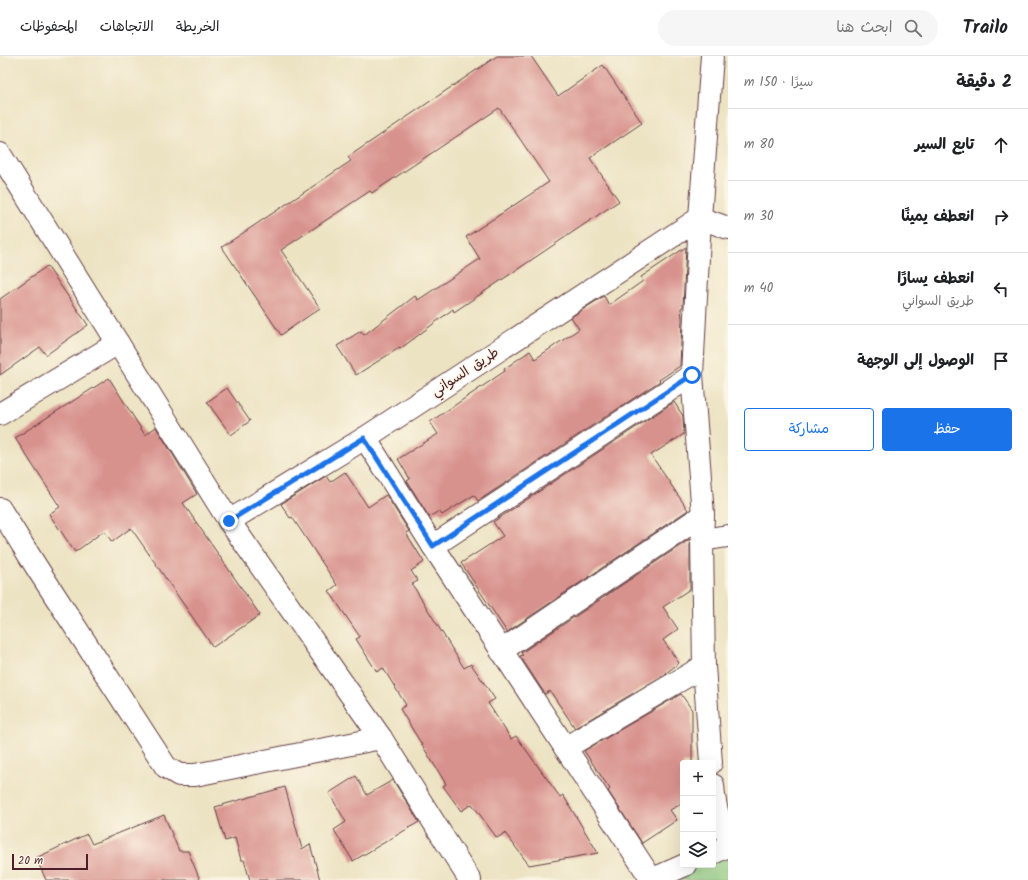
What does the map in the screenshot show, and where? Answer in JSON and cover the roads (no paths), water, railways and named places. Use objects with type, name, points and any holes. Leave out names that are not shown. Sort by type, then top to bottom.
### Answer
[{"type":"street","points":[[711,760],[704,666],[703,515],[692,375],[700,218],[712,56]]},
{"type":"street","points":[[0,154],[229,521],[381,738],[470,880]]},
{"type":"street","points":[[700,218],[728,228]]},
{"type":"street","name":"طريق السواني","points":[[229,521],[364,438],[700,218]]},
{"type":"street","points":[[0,414],[118,343]]},
{"type":"street","points":[[433,546],[692,375]]},
{"type":"street","points":[[364,438],[501,651],[652,880],[680,867]]},
{"type":"street","points":[[0,509],[166,767],[179,775],[195,775],[381,738]]},
{"type":"street","points":[[501,651],[703,515]]},
{"type":"street","points":[[702,540],[728,536]]},
{"type":"street","points":[[565,748],[704,666]]},
{"type":"street","points":[[714,796],[718,814],[728,836]]},
{"type":"street","points":[[716,852],[728,846]]}]
